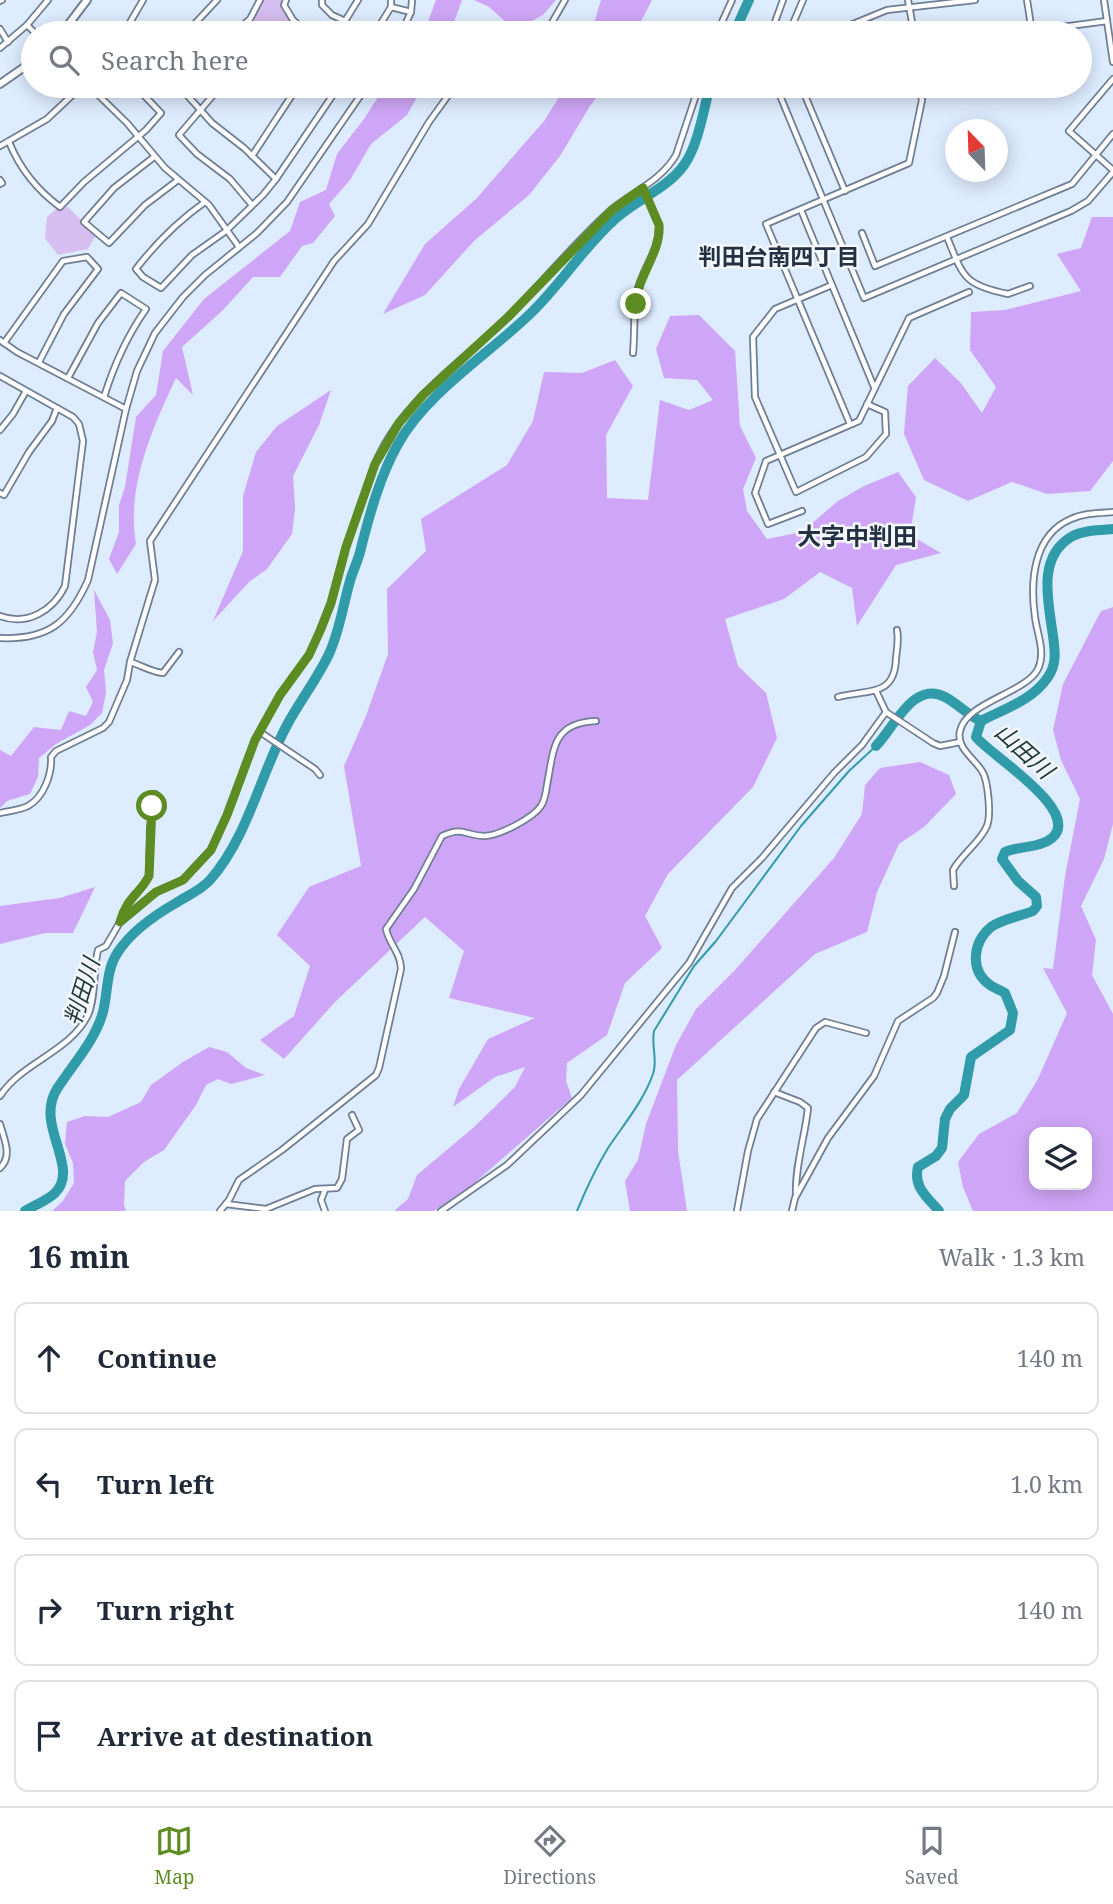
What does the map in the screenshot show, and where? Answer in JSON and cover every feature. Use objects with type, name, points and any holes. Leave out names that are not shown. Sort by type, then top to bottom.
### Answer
[{"type":"street","points":[[30,21],[48,0]]},
{"type":"street","points":[[71,21],[87,0]]},
{"type":"street","points":[[131,21],[143,0]]},
{"type":"street","points":[[198,21],[218,0]]},
{"type":"street","points":[[248,21],[260,0]]},
{"type":"street","points":[[286,0],[284,5],[296,21]]},
{"type":"street","points":[[322,0],[322,5],[332,15],[345,21],[358,0]]},
{"type":"street","points":[[382,21],[391,0]]},
{"type":"street","points":[[407,21],[412,0]]},
{"type":"street","points":[[553,21],[565,0]]},
{"type":"street","points":[[723,21],[732,0]]},
{"type":"street","points":[[775,21],[783,0]]},
{"type":"street","points":[[794,21],[803,0]]},
{"type":"street","points":[[908,0],[912,21]]},
{"type":"street","points":[[860,21],[887,10],[975,0]]},
{"type":"street","points":[[1027,0],[1030,21]]},
{"type":"street","points":[[1104,0],[1112,62]]},
{"type":"street","points":[[390,7],[411,12]]},
{"type":"street","points":[[1092,23],[1107,21]]},
{"type":"street","points":[[0,29],[8,41]]},
{"type":"street","points":[[0,48],[21,30]]},
{"type":"street","points":[[0,84],[21,69]]},
{"type":"street","points":[[780,98],[864,298],[1081,206],[1113,171],[1069,131],[1113,79]]},
{"type":"street","points":[[0,146],[47,119],[69,98]]},
{"type":"street","points":[[101,98],[127,123],[154,158],[205,202],[239,247]]},
{"type":"street","points":[[9,142],[26,173],[41,192],[60,207],[138,137],[160,113],[146,98]]},
{"type":"street","points":[[190,98],[276,179]]},
{"type":"street","points":[[211,98],[179,135],[197,154],[230,179],[252,205]]},
{"type":"street","points":[[252,156],[291,98]]},
{"type":"street","points":[[205,202],[162,238],[136,269],[143,277],[161,288],[192,255],[226,231],[276,179],[331,98]]},
{"type":"street","points":[[0,638],[22,639],[48,631],[78,604],[88,580],[126,409],[137,371],[155,333],[183,297],[205,275],[287,202],[359,98]]},
{"type":"street","points":[[0,813],[31,804],[49,779],[52,771],[51,757],[56,751],[103,728],[109,722],[127,680],[155,580],[150,541],[334,261],[368,223],[446,98]]},
{"type":"street","points":[[120,922],[156,892],[183,880],[211,850],[260,732],[280,695],[309,655],[331,603],[346,547],[375,464],[399,423],[423,395],[508,317],[612,210],[644,190],[661,174],[676,155],[695,98]]},
{"type":"street","points":[[806,98],[845,191]]},
{"type":"street","points":[[850,424],[766,224],[909,163],[922,98]]},
{"type":"street","points":[[862,233],[875,266],[1072,184],[1113,134]]},
{"type":"street","points":[[154,158],[114,188],[84,222],[109,243],[145,205],[178,180]]},
{"type":"street","points":[[634,353],[637,293],[659,231],[644,190]]},
{"type":"street","points":[[800,210],[875,387]]},
{"type":"street","points":[[947,237],[961,272],[975,285],[1008,294],[1030,285]]},
{"type":"street","points":[[39,362],[64,314],[98,269],[87,257],[64,261],[2,341],[17,352],[126,409]]},
{"type":"street","points":[[832,285],[775,309],[753,337],[755,397],[796,492],[866,457],[886,434],[885,412],[867,404]]},
{"type":"street","points":[[802,510],[768,524],[755,493],[766,461],[859,421],[909,318],[969,292]]},
{"type":"street","points":[[68,378],[109,306],[121,293],[127,294],[146,309],[120,353],[104,397]]},
{"type":"street","points":[[0,376],[73,417],[79,424],[83,441],[65,586],[55,602],[38,615],[17,619],[0,616]]},
{"type":"street","points":[[0,430],[26,391]]},
{"type":"street","points":[[0,493],[4,495],[29,452],[52,421],[57,408]]},
{"type":"street","points":[[954,886],[953,870],[981,836],[989,819],[986,780],[960,742],[960,728],[988,702],[1025,682],[1037,671],[1041,660],[1041,646],[1035,620],[1033,573],[1050,535],[1071,519],[1113,512]]},
{"type":"street","points":[[838,697],[876,691],[892,680],[899,639],[897,630]]},
{"type":"street","points":[[130,662],[155,673],[163,673],[169,669],[179,652]]},
{"type":"street","points":[[876,691],[886,712],[933,743],[940,746],[960,742]]},
{"type":"street","points":[[441,1211],[507,1165],[581,1095],[689,963],[732,888],[770,850],[827,781],[862,745],[886,712]]},
{"type":"street","points":[[220,1211],[233,1188],[245,1175],[282,1150],[376,1075],[401,970],[401,959],[388,937],[387,929],[414,889],[442,836],[460,831],[486,836],[524,821],[542,805],[559,734],[575,724],[596,721]]},
{"type":"street","points":[[260,732],[320,775]]},
{"type":"street","points":[[0,1096],[12,1081],[64,1043],[82,1024],[89,1010],[98,950],[106,946],[130,898],[145,884],[149,876],[150,827],[155,794]]},
{"type":"street","points":[[792,1211],[796,1197],[836,1125],[874,1076],[898,1021],[937,993],[955,932]]},
{"type":"street","points":[[737,1211],[757,1119],[816,1028],[822,1022],[866,1034]]},
{"type":"street","points":[[774,1092],[808,1108],[797,1166],[796,1197]]},
{"type":"street","points":[[226,1204],[266,1209],[315,1189],[323,1188],[325,1191],[337,1188],[342,1179],[347,1139],[359,1130],[352,1115]]},
{"type":"street","points":[[0,1124],[7,1153],[7,1161],[0,1168]]},
{"type":"street","points":[[325,1191],[321,1200],[325,1211]]},
{"type":"shaded area","points":[[262,0],[284,0],[283,7],[291,21],[251,21]]},
{"type":"shaded area","points":[[436,0],[462,0],[454,21],[428,21]]},
{"type":"shaded area","points":[[474,0],[556,0],[543,15],[532,21],[505,21],[489,7]]},
{"type":"shaded area","points":[[601,0],[652,0],[641,21],[595,21]]},
{"type":"shaded area","points":[[377,98],[416,98],[407,115],[371,144],[350,180],[329,204],[335,216],[313,243],[302,246],[280,277],[253,277],[223,310],[182,347],[193,395],[176,378],[143,459],[135,501],[136,544],[117,574],[109,559],[119,532],[119,505],[125,487],[136,417],[156,395],[163,351],[204,299],[290,231],[300,202],[326,190],[337,154]]},
{"type":"shaded area","points":[[558,98],[596,98],[560,156],[529,195],[474,241],[425,295],[383,314],[425,244],[477,198],[544,121]]},
{"type":"shaded area","points":[[68,207],[96,235],[88,249],[58,255],[45,238],[47,217],[56,209]]},
{"type":"shaded area","points":[[1092,217],[1113,217],[1113,461],[1090,491],[1047,494],[1012,482],[968,501],[924,480],[904,434],[908,386],[935,358],[960,382],[982,413],[996,387],[970,350],[971,312],[1005,310],[1081,291],[1057,254],[1081,248]]},
{"type":"shaded area","points":[[699,315],[735,351],[740,426],[756,458],[743,489],[747,511],[767,539],[802,532],[838,501],[864,486],[898,472],[916,497],[910,535],[941,553],[896,565],[857,626],[852,588],[820,572],[784,599],[725,619],[738,666],[766,693],[777,738],[753,787],[668,874],[645,916],[662,948],[625,983],[607,1035],[567,1063],[566,1081],[572,1098],[472,1185],[434,1211],[394,1211],[408,1199],[417,1175],[473,1128],[515,1087],[525,1067],[495,1077],[453,1107],[459,1089],[488,1039],[535,1018],[449,998],[464,951],[425,917],[335,1002],[284,1059],[260,1040],[294,1016],[310,966],[277,935],[309,887],[361,866],[344,766],[366,716],[388,654],[387,589],[426,551],[421,519],[507,465],[533,421],[544,372],[582,373],[615,360],[633,386],[606,435],[607,498],[648,500],[660,400],[689,410],[713,400],[697,380],[664,378],[656,349],[670,316]]},
{"type":"shaded area","points":[[331,390],[319,425],[293,476],[295,509],[292,534],[267,569],[249,582],[213,621],[243,551],[243,496],[256,452],[277,426]]},
{"type":"shaded area","points":[[94,590],[110,620],[113,643],[104,670],[106,692],[102,713],[90,725],[56,744],[39,758],[38,777],[30,794],[7,801],[0,808],[0,750],[11,756],[34,727],[61,730],[69,711],[86,716],[93,702],[86,687],[97,670],[93,652],[97,632]]},
{"type":"shaded area","points":[[1113,607],[1113,824],[1104,859],[1081,906],[1096,940],[1092,975],[1113,1014],[1113,1211],[973,1211],[963,1187],[958,1162],[979,1134],[1017,1113],[1038,1079],[1067,1013],[1043,968],[1053,969],[1065,876],[1080,799],[1061,760],[1053,730],[1063,684],[1101,611]]},
{"type":"shaded area","points":[[920,762],[949,775],[956,794],[924,827],[899,844],[877,892],[867,932],[815,954],[677,1080],[678,1151],[687,1211],[630,1211],[625,1181],[638,1160],[646,1124],[676,1045],[696,1009],[736,969],[834,858],[862,814],[865,785],[880,768]]},
{"type":"shaded area","points":[[95,887],[73,933],[45,933],[0,944],[0,906],[60,898]]},
{"type":"shaded area","points":[[209,1047],[227,1052],[246,1068],[265,1075],[231,1084],[218,1079],[206,1085],[196,1105],[164,1150],[144,1162],[125,1181],[126,1211],[52,1211],[63,1201],[74,1183],[73,1163],[65,1144],[67,1122],[85,1116],[108,1117],[141,1102],[151,1085]]},
{"type":"waterway","name":"判田川","points":[[739,21],[749,0]]},
{"type":"waterway","name":"判田川","points":[[25,1211],[52,1196],[62,1183],[63,1171],[53,1131],[51,1103],[99,1023],[114,959],[123,945],[144,925],[206,884],[234,845],[277,744],[333,645],[376,495],[398,444],[425,407],[531,313],[603,231],[622,213],[660,188],[677,173],[693,148],[707,98]]},
{"type":"waterway","points":[[981,721],[1026,698],[1042,685],[1051,672],[1055,652],[1047,582],[1053,557],[1060,546],[1081,533],[1113,529]]},
{"type":"waterway","points":[[876,746],[905,708],[923,695],[934,693],[945,697],[981,721]]},
{"type":"waterway","name":"山田川","points":[[939,1211],[919,1186],[918,1167],[936,1156],[942,1148],[945,1119],[950,1109],[964,1095],[971,1057],[1010,1030],[1013,1013],[1005,993],[990,985],[979,972],[976,964],[977,948],[985,933],[995,924],[1033,911],[1037,906],[1036,897],[1018,881],[1002,859],[1005,852],[1047,841],[1058,827],[1055,813],[1045,799],[976,737],[981,721]]},
{"type":"waterway","points":[[577,1211],[608,1148],[649,1084],[654,1069],[654,1031],[694,966],[716,941],[801,826],[849,771],[876,746]]},
{"type":"district","name":"判田台南四丁目","points":[[779,257]]},
{"type":"district","name":"大字中判田","points":[[857,537]]},
{"type":"route","points":[[152,806],[149,876],[145,884],[130,898],[120,922],[156,892],[183,880],[211,850],[255,740],[280,695],[309,655],[320,631],[375,464],[408,410],[508,317],[612,210],[643,188],[659,231],[637,293],[636,304]]}]
